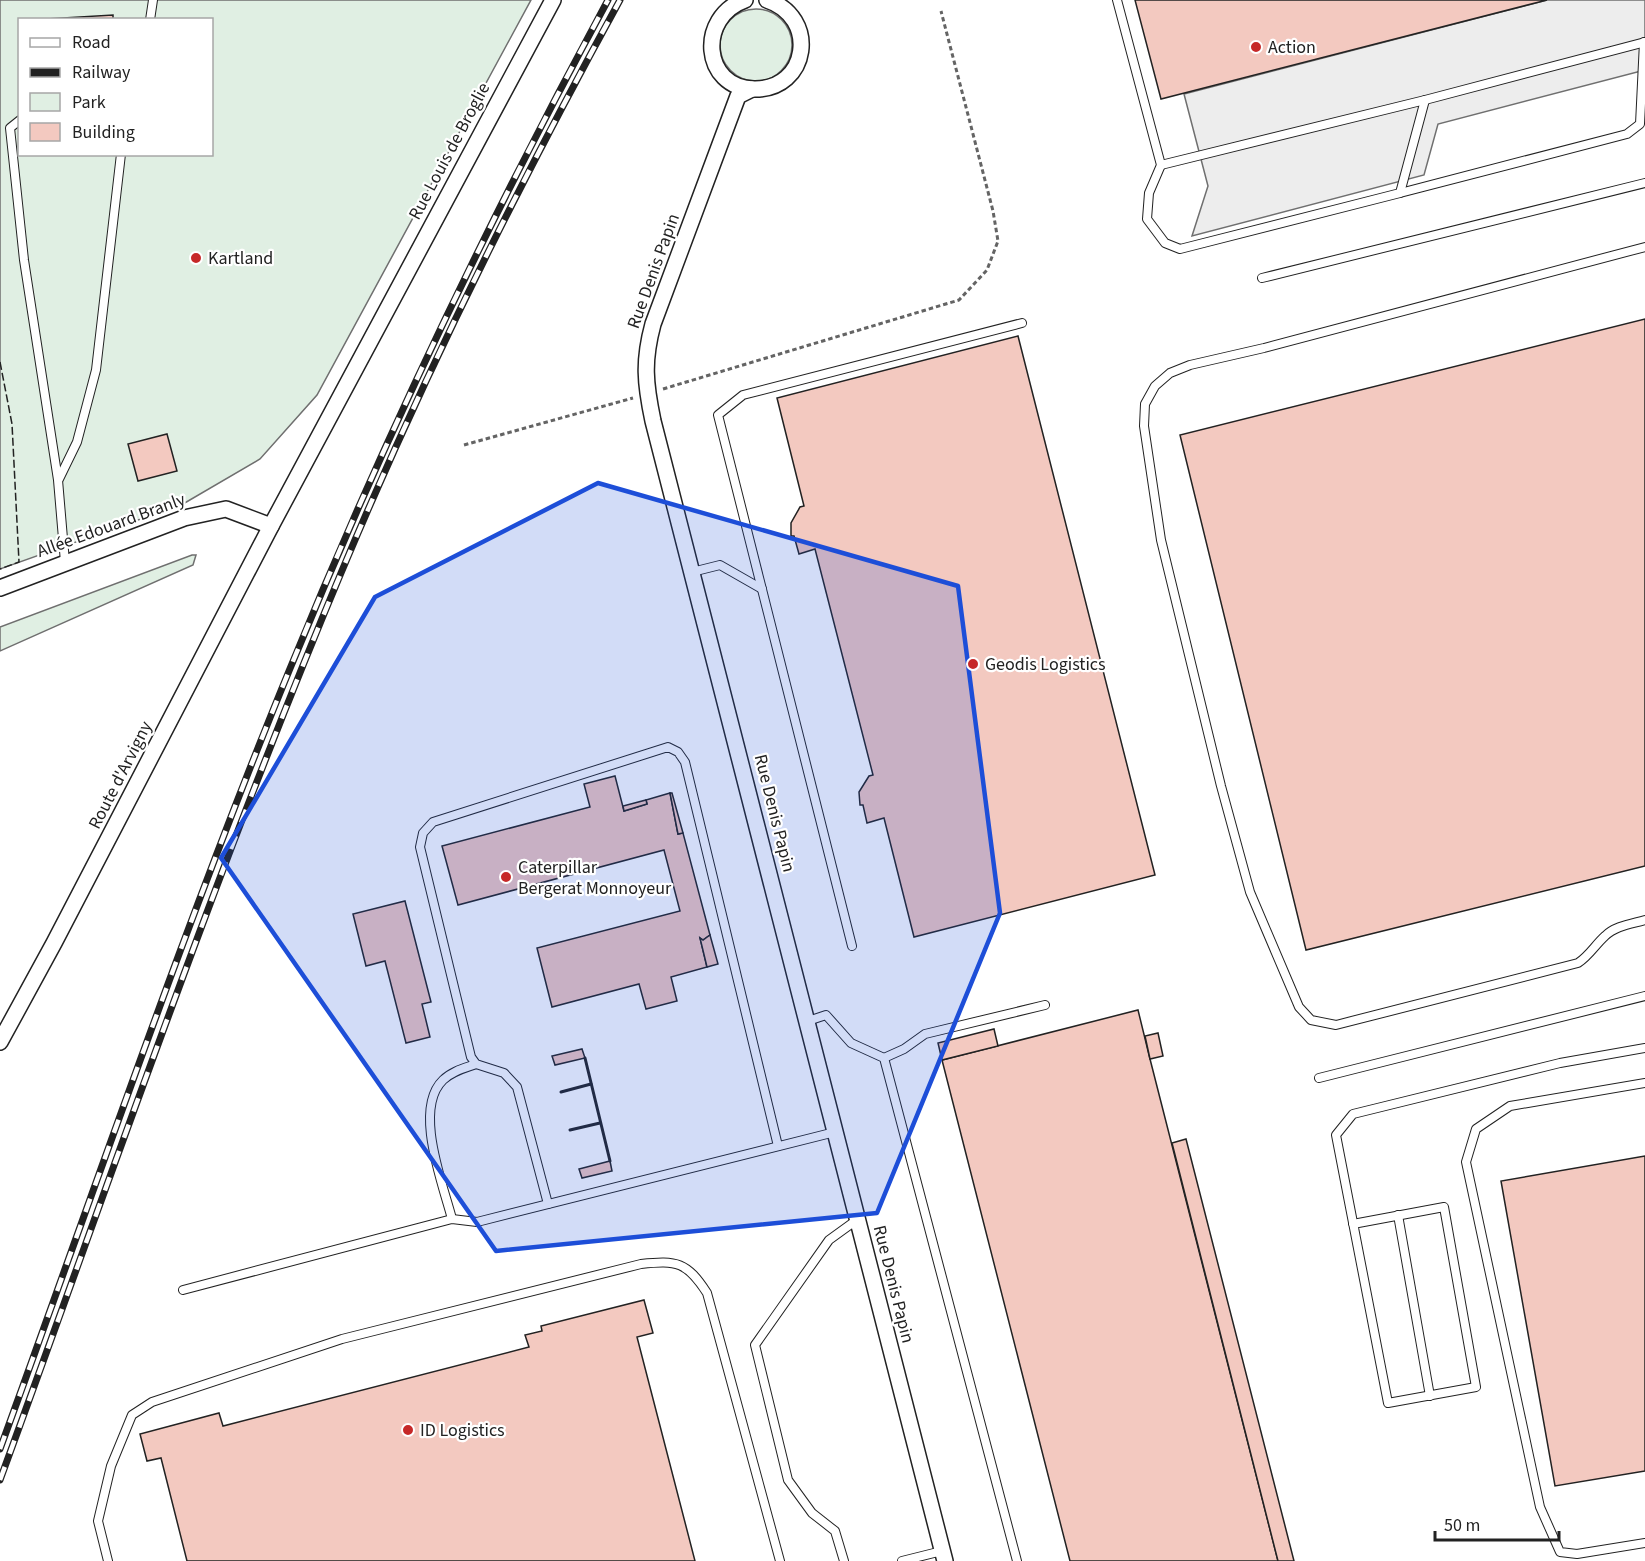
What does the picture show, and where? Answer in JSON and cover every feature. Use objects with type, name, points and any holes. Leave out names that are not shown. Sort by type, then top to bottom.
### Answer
[{"type":"street","name":"Rue Louis de Broglie","points":[[271,525],[554,0]]},
{"type":"street","points":[[745,0],[723,12],[715,24],[711,38],[712,53],[717,66],[726,78],[738,86],[752,89],[766,88],[779,83],[790,75],[798,63],[801,36],[796,22],[773,1]]},
{"type":"street","name":"Rue Denis Papin","points":[[752,89],[738,96],[653,324],[646,351],[645,374],[692,572],[944,1556]]},
{"type":"street","name":"Allée Edouard Branly","points":[[0,588],[184,518],[226,509],[271,525]]},
{"type":"street","name":"Route d'Arvigny","points":[[0,1042],[60,933],[271,525]]},
{"type":"lane","points":[[150,18],[153,0]]},
{"type":"lane","points":[[1117,0],[1161,165],[1149,193],[1147,219],[1165,243],[1180,249],[1628,134],[1642,123],[1645,42],[1425,100],[1161,165]]},
{"type":"lane","points":[[1400,193],[1425,100]]},
{"type":"lane","points":[[18,122],[10,128],[13,160],[24,260],[58,480],[65,562]]},
{"type":"lane","points":[[58,480],[77,442],[96,370],[121,156]]},
{"type":"lane","points":[[1262,278],[1645,183]]},
{"type":"lane","points":[[1645,247],[1264,348],[1190,365],[1170,374],[1155,386],[1145,404],[1144,426],[1161,540],[1250,891],[1299,1007],[1311,1020],[1336,1025],[1578,963],[1587,957],[1606,934],[1618,927],[1645,920]]},
{"type":"lane","points":[[852,946],[718,415],[742,395],[1022,323]]},
{"type":"lane","points":[[692,572],[720,565],[762,589]]},
{"type":"lane","points":[[548,1204],[517,1087],[504,1073],[477,1064],[471,1057],[420,847],[423,832],[434,822],[668,747],[678,752],[685,762],[778,1146]]},
{"type":"lane","points":[[1319,1078],[1645,996]]},
{"type":"lane","points":[[884,1058],[904,1049],[925,1034],[1045,1005]]},
{"type":"lane","points":[[808,1020],[826,1015],[851,1042],[884,1058],[1017,1561]]},
{"type":"lane","points":[[1353,1224],[1444,1207],[1476,1387],[1388,1403],[1353,1224],[1336,1135],[1353,1114],[1560,1063],[1645,1048]]},
{"type":"lane","points":[[452,1219],[430,1134],[432,1096],[442,1080],[453,1072],[477,1064]]},
{"type":"lane","points":[[1645,1083],[1510,1106],[1476,1129],[1466,1162],[1540,1507],[1560,1552],[1577,1554],[1645,1543]]},
{"type":"lane","points":[[183,1290],[452,1219],[477,1222],[836,1132]]},
{"type":"lane","points":[[1398,1215],[1430,1396]]},
{"type":"lane","points":[[844,1561],[836,1531],[812,1513],[788,1480],[755,1345],[829,1240],[858,1219]]},
{"type":"lane","points":[[108,1561],[98,1521],[111,1466],[132,1415],[152,1402],[342,1340],[641,1264],[666,1261],[685,1266],[708,1293],[780,1561]]},
{"type":"lane","points":[[902,1561],[944,1556]]},
{"type":"path","points":[[464,445],[648,394],[959,300],[987,270],[998,241],[993,211],[941,11]]},
{"type":"highlighted area","points":[[598,483],[958,586],[1000,913],[877,1213],[496,1251],[221,858],[375,597]]},
{"type":"green space","name":"Kartland","points":[[0,0],[531,0],[317,395],[260,459],[183,504],[0,569]]},
{"type":"green space","points":[[756,9],[770,12],[782,19],[789,31],[792,45],[789,59],[782,71],[770,78],[756,81],[742,78],[730,71],[723,59],[720,45],[723,31],[730,19],[742,12]]},
{"type":"green space","points":[[196,555],[193,565],[0,651],[0,627]]},
{"type":"shaded area","points":[[1547,0],[1645,0],[1645,70],[1438,124],[1424,175],[1192,236],[1208,186],[1184,94]]},
{"type":"building","name":"Action","points":[[1135,0],[1547,0],[1161,99]]},
{"type":"building","points":[[113,15],[113,18],[63,18]]},
{"type":"building","points":[[1645,319],[1645,866],[1306,950],[1180,435]]},
{"type":"building","name":"Geodis Logistics","points":[[1018,336],[1155,875],[914,937],[884,818],[867,823],[863,805],[860,805],[859,792],[869,776],[873,775],[815,549],[799,554],[794,536],[791,536],[791,523],[800,507],[804,506],[777,398]]},
{"type":"building","points":[[167,434],[177,471],[138,481],[128,444]]},
{"type":"building","name":"Caterpillar Bergerat Monnoyeur","points":[[615,776],[624,811],[647,804],[646,800],[670,793],[678,834],[683,833],[710,935],[703,940],[700,938],[707,967],[671,977],[677,1001],[646,1009],[639,984],[552,1007],[537,948],[680,911],[664,850],[458,905],[442,846],[590,807],[584,784]]},
{"type":"building","points":[[670,793],[672,793],[683,833],[678,834]]},
{"type":"building","points":[[646,800],[647,804],[624,811],[623,806]]},
{"type":"building","points":[[405,901],[431,1002],[422,1004],[430,1037],[406,1043],[385,961],[366,966],[353,914]]},
{"type":"building","points":[[710,935],[718,964],[707,967],[700,938],[703,940]]},
{"type":"building","points":[[1138,1010],[1278,1561],[1070,1561],[942,1060]]},
{"type":"building","points":[[994,1029],[998,1046],[942,1060],[938,1043]]},
{"type":"building","points":[[1158,1033],[1163,1056],[1150,1059],[1145,1036]]},
{"type":"building","points":[[582,1049],[585,1058],[555,1065],[552,1056]]},
{"type":"building","points":[[1186,1139],[1294,1561],[1278,1561],[1172,1143]]},
{"type":"building","points":[[1645,1156],[1645,1471],[1555,1486],[1501,1181]]},
{"type":"building","points":[[610,1161],[612,1171],[582,1178],[579,1169]]},
{"type":"building","name":"ID Logistics","points":[[644,1300],[653,1333],[637,1337],[695,1561],[187,1561],[161,1458],[147,1461],[140,1434],[219,1413],[223,1426],[529,1347],[525,1335],[542,1331],[541,1326]]},
{"type":"railway","points":[[0,1449],[213,864],[325,585],[400,415],[480,247],[608,0]]},
{"type":"railway","points":[[0,1480],[207,911],[341,573],[405,427],[473,283],[545,140],[620,0]]},
{"type":"fence","points":[[0,362],[12,424],[19,562],[0,569]]},
{"type":"wall","points":[[585,1058],[610,1161]]},
{"type":"wall","points":[[561,1092],[591,1084]]},
{"type":"wall","points":[[570,1130],[600,1123]]},
{"type":"place","name":"Action","points":[[1256,47]]},
{"type":"place","name":"Kartland","points":[[196,258]]},
{"type":"place","name":"Geodis Logistics","points":[[973,664]]},
{"type":"place","name":"Caterpillar Bergerat Monnoyeur","points":[[506,877]]},
{"type":"place","name":"ID Logistics","points":[[408,1430]]}]
